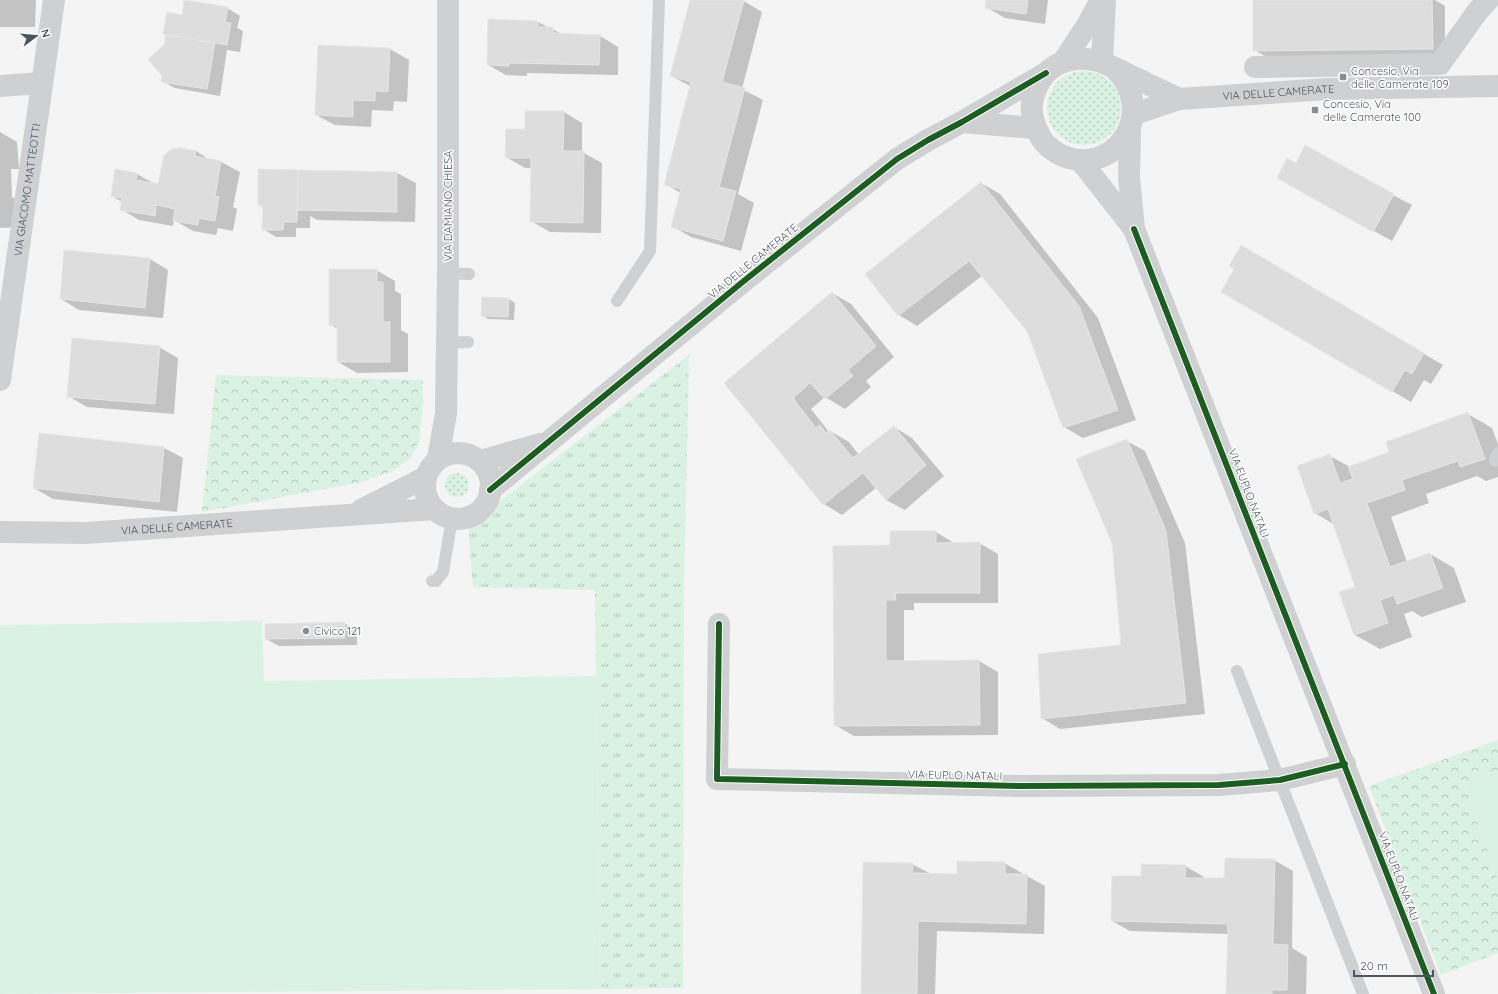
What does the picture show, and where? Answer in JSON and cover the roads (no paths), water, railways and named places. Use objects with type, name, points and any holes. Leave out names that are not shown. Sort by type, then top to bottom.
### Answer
[{"type":"street","name":"VIA GIACOMO MATTEOTTI","points":[[0,380],[54,0]]},
{"type":"street","name":"VIA DAMIANO CHIESA","points":[[438,459],[457,342],[459,273],[448,0]]},
{"type":"street","points":[[1101,0],[1055,68],[1039,82],[1034,93],[1032,105],[1032,117],[1035,128],[1042,141],[1053,151],[1066,157],[1080,160],[1100,157],[1118,147],[1132,122],[1133,101],[1130,88],[1123,77],[1108,65],[1105,0]]},
{"type":"street","name":"VIA DELLE CAMERATE","points":[[1255,67],[1440,64],[1477,12],[1488,0]]},
{"type":"street","name":"VIA DELLE CAMERATE","points":[[0,532],[86,533],[353,514],[443,514],[465,518],[477,512],[486,503],[490,490],[744,280],[897,159],[928,140],[1055,68],[1076,58],[1089,58],[1108,65],[1179,99]]},
{"type":"street","points":[[0,86],[42,84]]},
{"type":"street","name":"VIA DELLE CAMERATE","points":[[1132,122],[1179,99],[1327,89],[1498,86]]},
{"type":"street","points":[[962,122],[1035,128]]},
{"type":"street","name":"VIA EUPLO NATALI","points":[[1132,122],[1129,177],[1134,229],[1434,994]]},
{"type":"street","name":"VIA EUPLO NATALI","points":[[1080,160],[1134,229]]},
{"type":"street","name":"VIA DAMIANO CHIESA","points":[[446,412],[472,457]]},
{"type":"street","name":"VIA DELLE CAMERATE","points":[[438,459],[448,454],[472,457],[548,442]]},
{"type":"street","points":[[472,457],[489,474],[490,490]]},
{"type":"street","points":[[438,459],[430,467],[426,477],[425,489],[428,500],[443,514]]},
{"type":"street","name":"VIA DELLE CAMERATE","points":[[353,514],[426,477]]},
{"type":"street","name":"VIA EUPLO NATALI","points":[[719,624],[717,779],[1021,786],[1219,785],[1280,780],[1344,764]]},
{"type":"lane","points":[[617,301],[650,251],[659,0]]},
{"type":"lane","points":[[432,581],[436,581],[443,572],[443,514]]},
{"type":"lane","points":[[1237,671],[1363,994]]},
{"type":"place","name":"Concesio, Via delle Camerate 109","points":[[1343,77]]},
{"type":"place","name":"Concesio, Via delle Camerate 100","points":[[1315,110]]},
{"type":"place","name":"Civico 121","points":[[306,631]]}]
